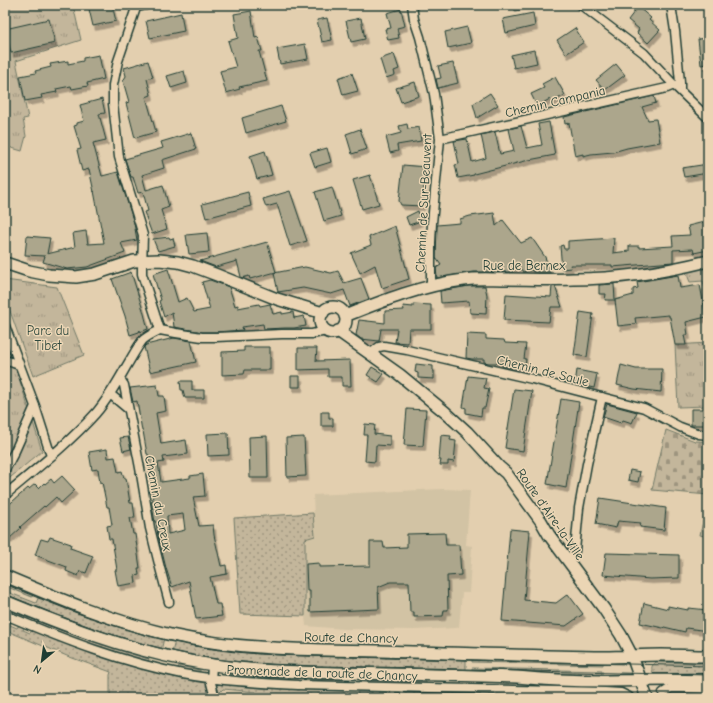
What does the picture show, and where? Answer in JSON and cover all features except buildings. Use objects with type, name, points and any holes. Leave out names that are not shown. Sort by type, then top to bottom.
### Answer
[{"type":"main road","points":[[5,263],[49,275],[76,277],[95,274],[125,263],[142,260],[171,261],[186,264],[217,275],[277,299],[323,312]]},
{"type":"main road","name":"Rue de Bernex","points":[[345,316],[387,300],[448,282],[475,279],[574,280],[613,277],[667,270],[708,261]]},
{"type":"main road","points":[[330,308],[336,308],[342,311],[345,316],[344,327],[338,332],[332,333],[326,331],[322,328],[320,323],[320,317],[323,312],[330,308]]},
{"type":"main road","name":"Route d'Aire-la-Ville","points":[[338,332],[400,375],[445,412],[467,432],[513,481],[549,535],[604,609],[621,635],[632,656],[646,698]]},
{"type":"main road","name":"Route de Chancy","points":[[5,576],[74,604],[137,626],[168,634],[230,645],[306,650],[598,656],[708,656]]},
{"type":"main road","points":[[5,605],[126,646],[169,657],[242,669],[606,681],[708,680]]},
{"type":"street","points":[[146,5],[136,6],[118,61],[113,85],[113,104],[119,157],[143,235],[142,274],[160,330]]},
{"type":"street","name":"Chemin de Sur-Beauvent","points":[[412,5],[434,94],[440,139],[432,223],[431,286]]},
{"type":"street","points":[[581,5],[644,54],[708,118]]},
{"type":"street","points":[[671,5],[680,82],[677,88]]},
{"type":"street","name":"Chemin Campania","points":[[440,139],[667,88],[677,88]]},
{"type":"street","points":[[5,326],[51,456]]},
{"type":"street","points":[[5,495],[86,424],[110,394],[143,341],[149,335],[160,330],[202,337],[312,334],[326,331]]},
{"type":"street","name":"Chemin de Saule","points":[[370,354],[381,346],[407,350],[532,379],[644,408],[680,427],[700,434],[708,435]]},
{"type":"street","points":[[5,360],[19,365]]},
{"type":"street","name":"Chemin du Creux","points":[[120,379],[124,385],[150,528],[169,602]]},
{"type":"street","points":[[110,394],[128,409]]},
{"type":"street","points":[[567,560],[574,554],[575,551],[579,508],[602,396]]},
{"type":"street","points":[[5,470],[15,451],[34,406]]},
{"type":"street","name":"Promenade de la route de Chancy","points":[[5,605],[8,616],[60,638],[96,651],[160,669],[211,678],[256,683],[298,685],[605,692],[621,694],[628,697]]},
{"type":"street","points":[[212,665],[211,683],[215,698]]},
{"type":"street","points":[[663,693],[671,688],[708,689]]},
{"type":"shaded area","points":[[514,5],[526,5],[527,9],[515,11]]},
{"type":"shaded area","points":[[443,489],[470,490],[466,545],[472,546],[469,593],[462,593],[459,627],[414,630],[344,629],[306,626],[305,539],[315,536],[313,495]]},
{"type":"green space","points":[[5,5],[73,5],[81,40],[16,61],[28,118],[23,119],[26,136],[22,151],[5,146]]},
{"type":"green space","points":[[705,268],[708,277],[708,305],[703,281],[690,282],[686,272]]},
{"type":"green space","name":"Parc du Tibet","points":[[5,280],[57,287],[84,355],[33,376],[5,297]]},
{"type":"green space","points":[[5,339],[42,451],[5,482]]},
{"type":"green space","points":[[708,343],[708,406],[678,407],[675,345]]},
{"type":"green space","points":[[666,430],[695,441],[708,442],[708,495],[652,490]]},
{"type":"green space","points":[[708,498],[708,537],[700,535]]},
{"type":"green space","points":[[313,513],[315,536],[305,539],[305,616],[240,614],[234,518]]},
{"type":"green space","points":[[5,581],[34,593],[32,597],[5,586]]},
{"type":"green space","points":[[5,591],[36,603],[39,596],[164,638],[161,651],[85,627],[5,596]]},
{"type":"green space","points":[[14,611],[47,625],[115,649],[149,659],[148,662],[57,632],[28,620],[29,618],[12,614]]},
{"type":"green space","points":[[5,620],[11,622],[10,625],[17,628],[19,625],[24,628],[23,630],[30,633],[32,630],[118,662],[161,674],[206,682],[210,690],[211,698],[110,698],[111,672],[67,656],[5,630]]},
{"type":"green space","points":[[175,640],[466,658],[466,671],[304,668],[248,665],[172,653]]},
{"type":"green space","points":[[472,658],[603,661],[603,665],[472,662]]},
{"type":"green space","points":[[656,662],[708,664],[708,677],[657,676],[653,673],[652,668]]},
{"type":"green space","points":[[179,666],[200,670],[200,673],[178,669]]},
{"type":"green space","points":[[472,668],[602,671],[602,675],[472,672]]},
{"type":"green space","points":[[228,674],[276,678],[350,680],[349,683],[298,682],[227,677]]},
{"type":"green space","points":[[360,680],[426,682],[426,685],[360,683]]},
{"type":"green space","points":[[214,683],[261,688],[344,691],[344,698],[256,696],[256,692],[223,689],[217,695]]},
{"type":"green space","points":[[358,691],[372,692],[372,698],[357,698]]},
{"type":"green space","points":[[379,692],[437,693],[437,697],[421,696],[421,698],[379,698]]},
{"type":"green space","points":[[454,693],[480,694],[480,697],[454,697]]},
{"type":"green space","points":[[489,694],[585,696],[585,698],[489,698]]},
{"type":"tram line","points":[[5,584],[79,614],[129,630],[181,643],[233,652],[297,656],[708,666]]},
{"type":"tram line","points":[[5,594],[48,612],[136,642],[181,653],[227,661],[305,666],[708,675]]}]
